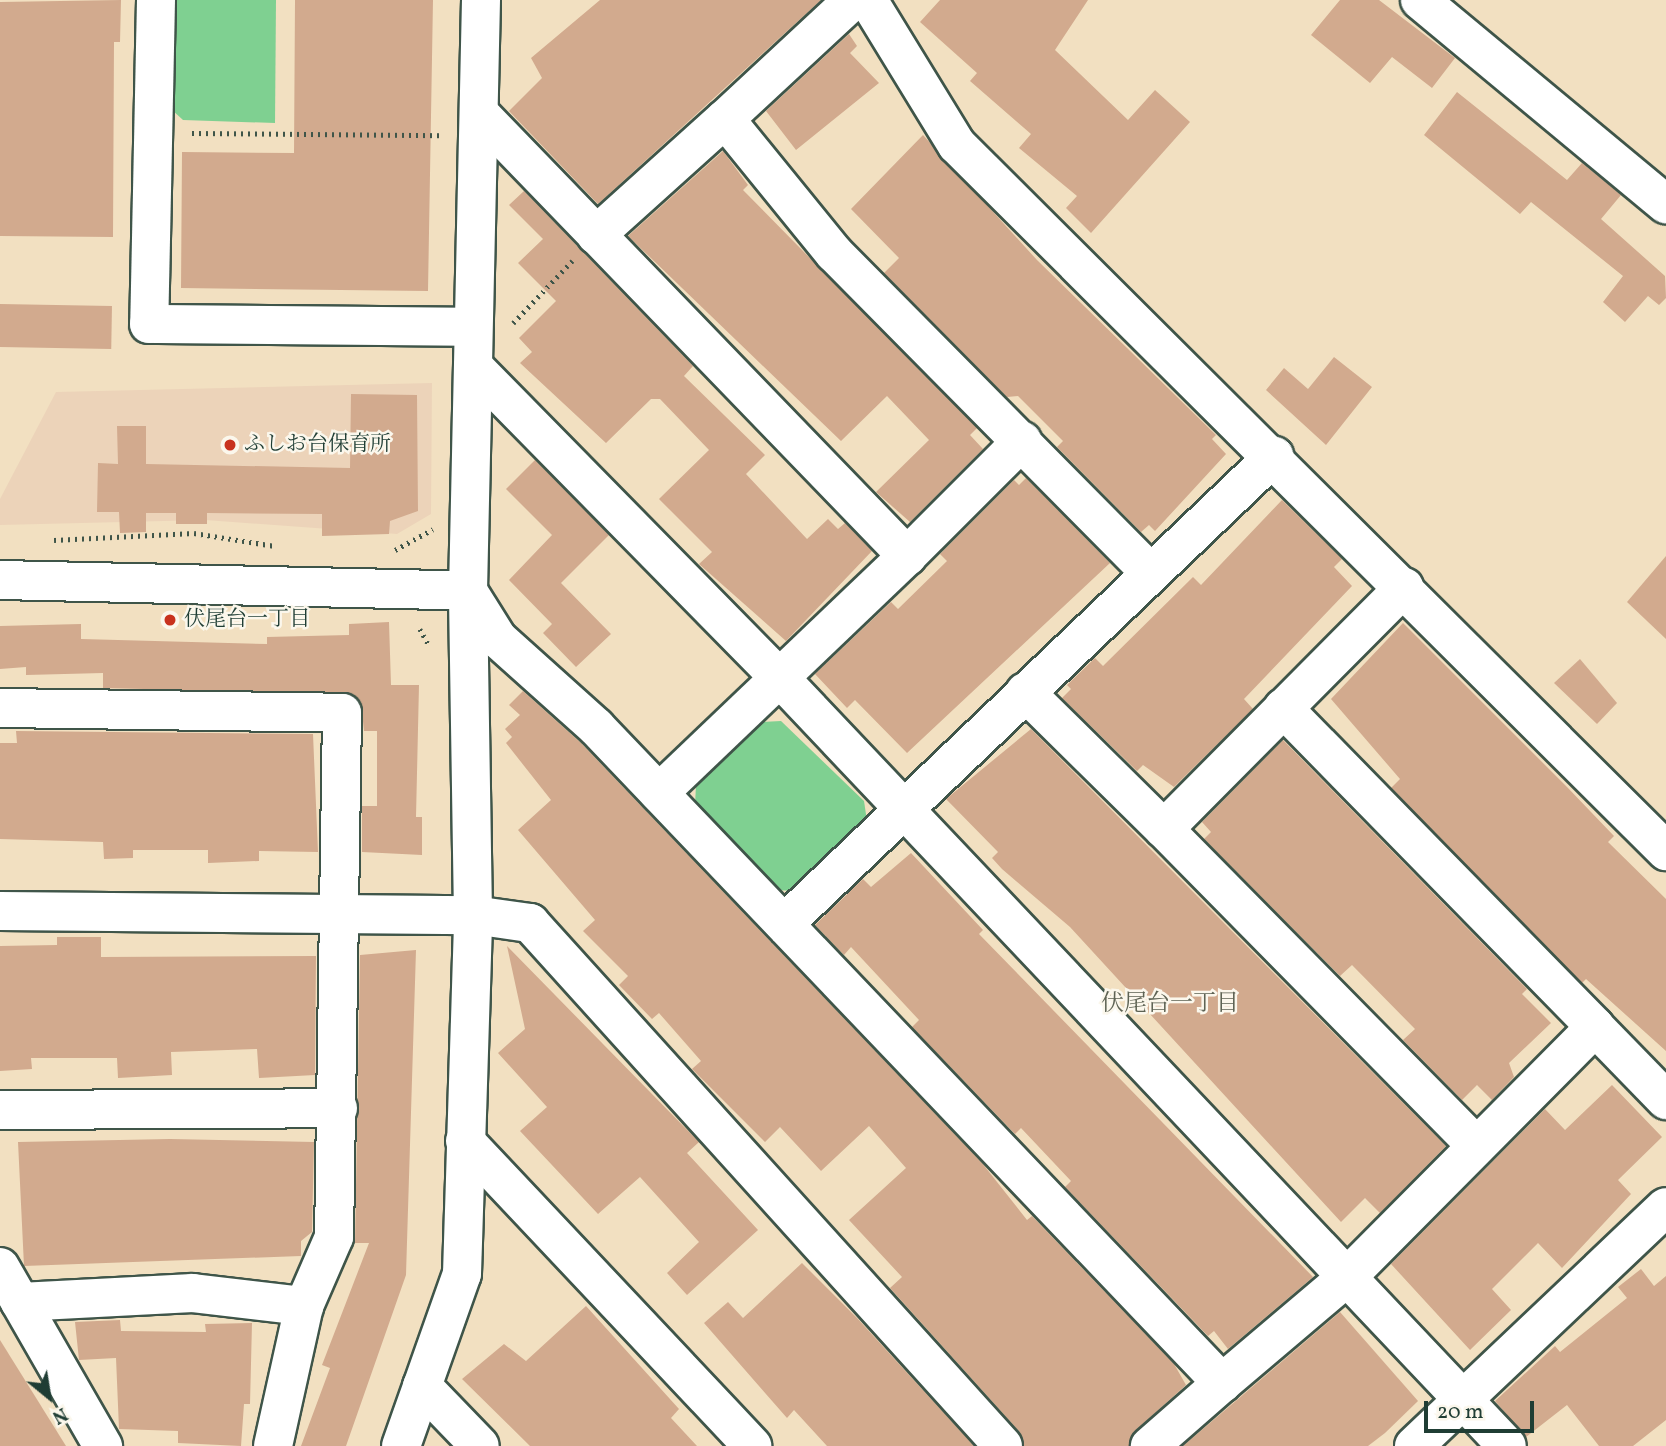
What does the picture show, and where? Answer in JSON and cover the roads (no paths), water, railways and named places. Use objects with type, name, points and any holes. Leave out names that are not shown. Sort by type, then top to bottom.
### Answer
[{"type":"street","points":[[156,0],[157,133],[149,324],[487,330]]},
{"type":"street","points":[[401,1446],[462,1275],[472,915],[468,591],[473,366],[487,330],[480,114],[481,0]]},
{"type":"street","points":[[596,235],[853,0]]},
{"type":"street","points":[[868,0],[957,145],[1275,456],[1666,851]]},
{"type":"street","points":[[1420,0],[1666,204]]},
{"type":"street","points":[[480,114],[907,556]]},
{"type":"street","points":[[725,119],[834,253],[1150,572]]},
{"type":"street","points":[[473,366],[778,676],[901,812],[1463,1396],[1507,1446]]},
{"type":"street","points":[[659,793],[778,676],[907,556],[1022,441]]},
{"type":"street","points":[[784,924],[1150,572],[1275,456]]},
{"type":"street","points":[[0,580],[468,591]]},
{"type":"street","points":[[1164,829],[1404,587]]},
{"type":"street","points":[[468,591],[498,639],[659,793],[1222,1383]]},
{"type":"street","points":[[1026,692],[1477,1146]]},
{"type":"street","points":[[0,708],[342,713],[334,1237],[304,1306],[273,1446]]},
{"type":"street","points":[[1283,708],[1666,1100]]},
{"type":"street","points":[[0,911],[472,915],[530,923],[1003,1446]]},
{"type":"street","points":[[1150,1446],[1348,1276],[1595,1027]]},
{"type":"street","points":[[0,1110],[338,1108]]},
{"type":"street","points":[[465,1141],[752,1446]]},
{"type":"street","points":[[1413,1446],[1666,1207]]},
{"type":"street","points":[[0,1267],[103,1446]]},
{"type":"street","points":[[20,1302],[193,1293],[304,1306]]},
{"type":"street","points":[[422,1386],[480,1446]]},
{"type":"place","name":"ふしお台保育所","points":[[230,445]]},
{"type":"place","name":"伏尾台一丁目","points":[[170,620]]},
{"type":"district","name":"伏尾台一丁目","points":[[1170,1004]]}]
